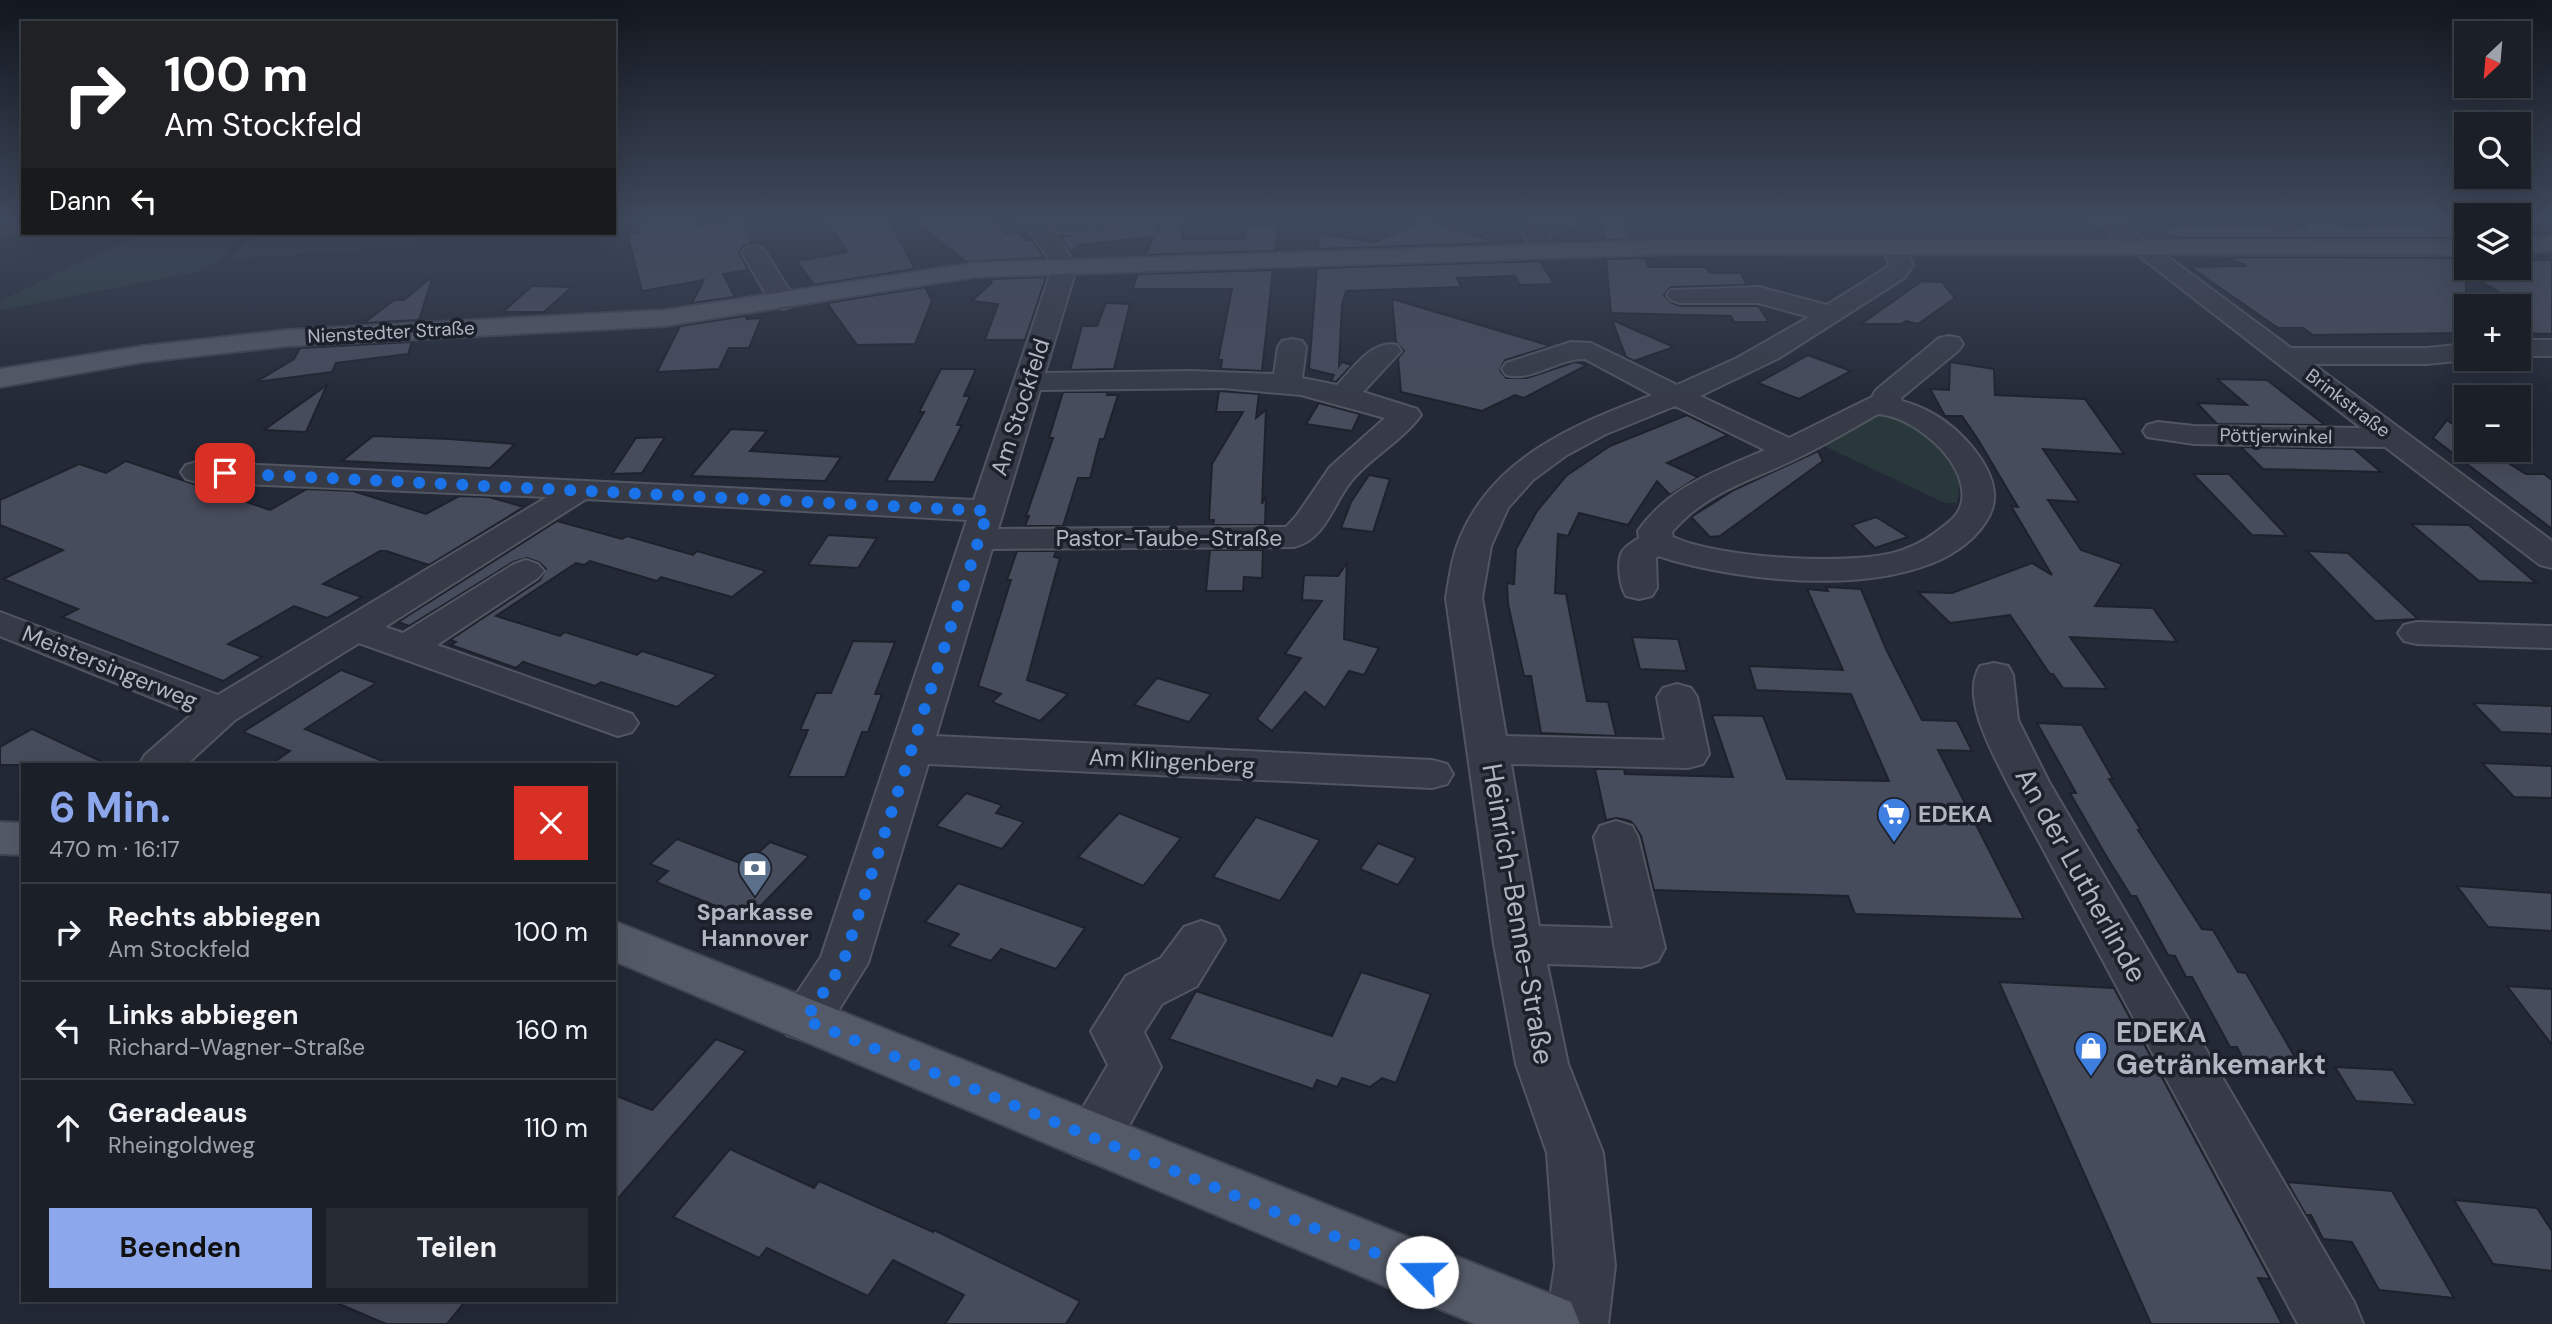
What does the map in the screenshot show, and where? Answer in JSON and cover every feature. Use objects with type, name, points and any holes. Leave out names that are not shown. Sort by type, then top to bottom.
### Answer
[{"type":"main road","name":"Nienstedter Straße","points":[[0,378],[92,361],[273,340],[662,318],[783,302],[893,282]]},
{"type":"main road","points":[[0,838],[21,839]]},
{"type":"main road","points":[[616,941],[1549,1324]]},
{"type":"street","points":[[771,282],[783,302]]},
{"type":"street","name":"Am Stockfeld","points":[[805,1020],[843,963],[1060,282]]},
{"type":"street","name":"Heinrich-Benne-Straße","points":[[1577,1324],[1586,1266],[1575,1153],[1542,1064],[1518,944],[1464,598],[1466,564],[1476,535],[1498,500],[1524,471],[1555,448],[1594,427],[1727,374],[1881,282]]},
{"type":"street","name":"Brinkstraße","points":[[2188,282],[2552,558]]},
{"type":"street","points":[[1680,295],[1759,295],[1829,314]]},
{"type":"street","points":[[1888,405],[1886,396],[1949,344]]},
{"type":"street","points":[[1287,384],[1292,347]]},
{"type":"street","points":[[2531,348],[2552,348]]},
{"type":"street","points":[[1516,369],[1571,350],[1591,351],[1676,396],[1790,450]]},
{"type":"street","points":[[1343,396],[1387,351]]},
{"type":"street","points":[[2285,356],[2427,356],[2454,353]]},
{"type":"street","name":"Pastor-Taube-Straße","points":[[983,525],[1294,537],[1303,532],[1333,483],[1369,445],[1406,415],[1343,396],[1287,384],[1223,381],[1028,382]]},
{"type":"street","points":[[1873,405],[1888,405],[1918,418],[1948,439],[1971,465],[1980,490],[1974,516],[1955,538],[1926,554],[1876,568],[1814,570],[1755,565],[1672,551],[1656,542],[1655,531],[1677,506],[1700,490],[1790,450],[1873,405]]},
{"type":"street","name":"Pöttjerwinkel","points":[[2158,431],[2194,435],[2394,438]]},
{"type":"street","points":[[197,472],[579,489],[983,525]]},
{"type":"street","points":[[162,763],[221,711],[556,506],[579,489]]},
{"type":"street","points":[[1639,588],[1638,554],[1656,542]]},
{"type":"street","points":[[408,648],[526,571]]},
{"type":"street","name":"Meistersingerweg","points":[[2,626],[221,711]]},
{"type":"street","points":[[355,629],[618,723]]},
{"type":"street","points":[[2417,633],[2552,637]]},
{"type":"street","name":"An der Lutherlinde","points":[[1994,675],[1998,720],[2028,782],[2332,1324]]},
{"type":"street","name":"Heinrich-Benne-Straße","points":[[1489,750],[1688,754],[1677,697]]},
{"type":"street","name":"Am Klingenberg","points":[[911,749],[1432,774]]},
{"type":"street","points":[[1518,944],[1641,948],[1616,837]]},
{"type":"street","points":[[1093,1138],[1135,1067],[1117,1031],[1144,990],[1179,972],[1201,940]]},
{"type":"shaded area","points":[[40,282],[145,282],[0,311],[0,301]]},
{"type":"shaded area","points":[[1873,414],[1886,416],[1913,427],[1936,446],[1946,457],[1958,482],[1957,503],[1945,503],[1820,444]]},
{"type":"building","points":[[426,282],[431,282],[419,320],[364,323],[394,300],[404,300]]},
{"type":"building","points":[[640,282],[694,282],[642,291]]},
{"type":"building","points":[[703,282],[727,282],[735,297],[692,303]]},
{"type":"building","points":[[812,282],[834,282],[814,285]]},
{"type":"building","points":[[992,282],[1044,282],[1025,340],[985,340],[998,304],[972,301]]},
{"type":"building","points":[[1135,282],[1272,282],[1262,371],[1221,369],[1222,360],[1218,360],[1232,289],[1133,289]]},
{"type":"building","points":[[1316,282],[1459,282],[1461,287],[1346,291],[1342,305],[1339,366],[1342,362],[1352,365],[1336,382],[1331,381],[1334,375],[1309,369]]},
{"type":"building","points":[[1518,282],[1553,282],[1554,284],[1520,285]]},
{"type":"building","points":[[1608,282],[1745,282],[1747,285],[1671,287],[1664,295],[1670,302],[1680,306],[1758,306],[1769,322],[1734,322],[1731,316],[1611,313]]},
{"type":"building","points":[[1921,282],[1942,282],[1955,298],[1918,324],[1906,321],[1901,324],[1861,324]]},
{"type":"building","points":[[2211,282],[2466,282],[2466,294],[2454,294],[2454,333],[2313,335],[2303,328],[2278,328]]},
{"type":"building","points":[[2481,282],[2552,282],[2552,334],[2531,333],[2531,294],[2502,294]]},
{"type":"building","points":[[532,286],[572,287],[544,312],[503,312]]},
{"type":"building","points":[[925,287],[932,301],[915,344],[857,345],[827,303]]},
{"type":"building","points":[[1392,299],[1551,346],[1505,360],[1500,370],[1506,378],[1527,378],[1575,362],[1587,365],[1524,398],[1515,395],[1482,411],[1401,392],[1398,358],[1404,351],[1396,342]]},
{"type":"building","points":[[1106,303],[1130,304],[1114,369],[1070,370],[1082,326],[1097,326]]},
{"type":"building","points":[[745,316],[747,319],[761,318],[749,348],[729,348],[719,369],[657,372],[680,326]]},
{"type":"building","points":[[1612,320],[1674,347],[1634,361],[1626,357]]},
{"type":"building","points":[[412,342],[408,354],[336,363],[332,372],[256,382],[294,359],[300,348]]},
{"type":"building","points":[[1808,355],[1851,371],[1799,399],[1758,383]]},
{"type":"building","points":[[1950,362],[1994,369],[1995,395],[2085,399],[2124,454],[2043,449],[2079,502],[2048,500],[2081,550],[2122,564],[2095,606],[2153,608],[2177,642],[2070,637],[2107,689],[2063,688],[2053,674],[2050,674],[2010,615],[1950,623],[1918,592],[1952,593],[2032,563],[2052,575],[2011,506],[2018,507],[1977,438],[1962,416],[1945,416],[1930,389],[1949,390]]},
{"type":"building","points":[[941,369],[976,369],[964,396],[970,396],[957,425],[962,425],[934,482],[886,481],[924,412],[919,412]]},
{"type":"building","points":[[2217,379],[2267,380],[2325,425],[2217,424],[2197,403],[2247,405]]},
{"type":"building","points":[[327,385],[306,432],[264,430]]},
{"type":"building","points":[[1219,391],[1259,394],[1256,418],[1266,410],[1262,504],[1266,495],[1265,525],[1213,525],[1214,520],[1209,520],[1212,464],[1243,412],[1216,412]]},
{"type":"building","points":[[1063,392],[1108,392],[1107,395],[1118,395],[1104,439],[1100,439],[1090,478],[1078,478],[1063,526],[1025,526],[1053,438],[1049,438]]},
{"type":"building","points":[[1319,403],[1360,414],[1352,431],[1306,424]]},
{"type":"building","points":[[1687,415],[1728,435],[1667,463],[1698,477],[1670,495],[1657,481],[1628,525],[1579,513],[1568,536],[1558,534],[1555,593],[1566,594],[1587,701],[1608,702],[1616,736],[1541,733],[1531,676],[1524,676],[1508,604],[1507,583],[1514,584],[1516,549],[1537,511],[1566,476],[1610,446]]},
{"type":"building","points":[[2447,420],[2454,425],[2454,454],[2433,438]]},
{"type":"building","points":[[731,429],[767,431],[750,451],[841,457],[825,481],[691,476]]},
{"type":"building","points":[[373,436],[515,444],[490,468],[342,461]]},
{"type":"building","points":[[665,437],[642,473],[612,474],[636,438]]},
{"type":"building","points":[[2241,447],[2354,449],[2381,472],[2263,469]]},
{"type":"building","points":[[1818,451],[1823,461],[1720,536],[1710,537],[1691,517],[1734,490]]},
{"type":"building","points":[[126,461],[270,510],[307,489],[353,491],[426,514],[459,496],[489,497],[524,507],[429,565],[380,551],[323,584],[362,597],[327,618],[294,606],[228,644],[262,657],[223,681],[62,617],[78,609],[3,579],[63,550],[0,525],[0,500],[79,464],[106,473]]},
{"type":"building","points":[[2464,462],[2506,462],[2526,474],[2544,474],[2552,480],[2552,529]]},
{"type":"building","points":[[2193,474],[2229,474],[2287,536],[2252,535]]},
{"type":"building","points":[[1369,475],[1390,479],[1373,532],[1341,528],[1351,502]]},
{"type":"building","points":[[1876,517],[1908,537],[1875,548],[1852,525]]},
{"type":"building","points":[[557,521],[622,539],[627,536],[693,555],[697,551],[766,571],[732,597],[661,577],[657,581],[590,561],[584,565],[576,563],[496,616],[560,636],[565,632],[637,655],[642,651],[717,675],[677,707],[601,682],[595,686],[523,662],[516,668],[451,645],[456,642],[450,640],[540,580],[546,569],[539,562],[527,558],[513,562],[409,626],[398,622]]},
{"type":"building","points":[[2411,524],[2469,525],[2536,583],[2479,581]]},
{"type":"building","points":[[828,535],[877,538],[858,568],[808,565]]},
{"type":"building","points":[[1210,550],[1263,550],[1262,578],[1244,577],[1243,591],[1206,591]]},
{"type":"building","points":[[1017,551],[1056,551],[1054,557],[1060,558],[1027,680],[1068,694],[1040,721],[992,702],[1001,694],[978,686],[1011,580],[1007,580]]},
{"type":"building","points":[[2307,551],[2348,553],[2418,619],[2375,621]]},
{"type":"building","points":[[1347,563],[1344,639],[1379,648],[1364,675],[1349,671],[1325,708],[1305,692],[1272,731],[1257,719],[1301,658],[1285,654],[1322,601],[1302,600],[1304,575],[1338,576]]},
{"type":"building","points":[[1826,587],[1861,589],[1886,649],[1922,720],[1957,721],[1972,751],[1938,750],[2024,919],[1855,914],[1848,896],[1654,890],[1641,836],[1634,825],[1630,821],[1617,818],[1606,820],[1595,769],[1624,769],[1625,774],[1733,777],[1712,715],[1763,716],[1787,779],[1889,781],[1851,694],[1756,690],[1749,666],[1843,670],[1807,589],[1828,591]]},
{"type":"building","points":[[1632,637],[1678,639],[1687,671],[1640,669]]},
{"type":"building","points":[[853,641],[895,642],[875,694],[882,694],[868,732],[862,732],[845,777],[788,777],[808,730],[800,730],[816,693],[831,693]]},
{"type":"building","points":[[341,670],[376,683],[305,729],[387,763],[273,763],[290,751],[243,732]]},
{"type":"building","points":[[1157,678],[1211,694],[1189,722],[1134,705]]},
{"type":"building","points":[[2473,703],[2552,706],[2552,734],[2501,732]]},
{"type":"building","points":[[2037,723],[2082,725],[2113,779],[2109,779],[2141,830],[2138,830],[2202,929],[2213,930],[2238,972],[2246,973],[2306,1076],[2250,1072],[2237,1047],[2230,1047],[2192,977],[2186,977],[2175,956],[2168,955],[2136,896],[2131,896],[2105,854],[2070,793],[2076,793]]},
{"type":"building","points":[[32,729],[105,763],[0,765],[0,747]]},
{"type":"building","points":[[2482,763],[2552,766],[2552,798],[2514,797]]},
{"type":"building","points":[[966,793],[1002,805],[996,813],[1024,822],[1002,849],[936,826]]},
{"type":"building","points":[[1119,813],[1181,838],[1143,886],[1078,857]]},
{"type":"building","points":[[1256,817],[1320,840],[1280,901],[1213,877]]},
{"type":"building","points":[[677,839],[745,865],[770,842],[809,856],[748,919],[656,882],[668,871],[650,864]]},
{"type":"building","points":[[1378,843],[1416,858],[1398,885],[1360,869]]},
{"type":"building","points":[[958,883],[1085,928],[1056,969],[1001,949],[991,961],[949,946],[959,934],[925,922]]},
{"type":"building","points":[[2457,886],[2552,893],[2552,931],[2488,927]]},
{"type":"building","points":[[1361,972],[1431,994],[1396,1083],[1382,1078],[1370,1087],[1342,1078],[1337,1087],[1317,1080],[1313,1089],[1169,1039],[1196,991],[1332,1036]]},
{"type":"building","points":[[1999,982],[2114,988],[2270,1279],[2258,1278],[2282,1324],[2151,1324]]},
{"type":"building","points":[[2507,986],[2552,989],[2552,1045]]},
{"type":"building","points":[[716,1039],[746,1051],[616,1201],[616,1096],[652,1110]]},
{"type":"building","points":[[2335,1067],[2393,1070],[2416,1105],[2356,1101]]},
{"type":"building","points":[[730,1149],[814,1188],[819,1181],[933,1232],[934,1230],[1080,1301],[1066,1324],[945,1324],[964,1295],[893,1260],[868,1296],[767,1248],[759,1258],[673,1217]]},
{"type":"building","points":[[2287,1182],[2392,1191],[2454,1298],[2379,1290],[2352,1242],[2323,1239],[2311,1215],[2306,1215]]},
{"type":"building","points":[[2454,1200],[2537,1208],[2552,1231],[2552,1271],[2493,1264]]},
{"type":"building","points":[[335,1302],[464,1302],[447,1324],[386,1324]]},
{"type":"place","name":"EDEKA","points":[[1894,844]]},
{"type":"place","name":"Sparkasse Hannover","points":[[755,898]]},
{"type":"place","name":"EDEKA Getränkemarkt","points":[[2091,1078]]},
{"type":"route","points":[[225,473],[988,511],[843,963],[805,1020],[1422,1272]]}]
